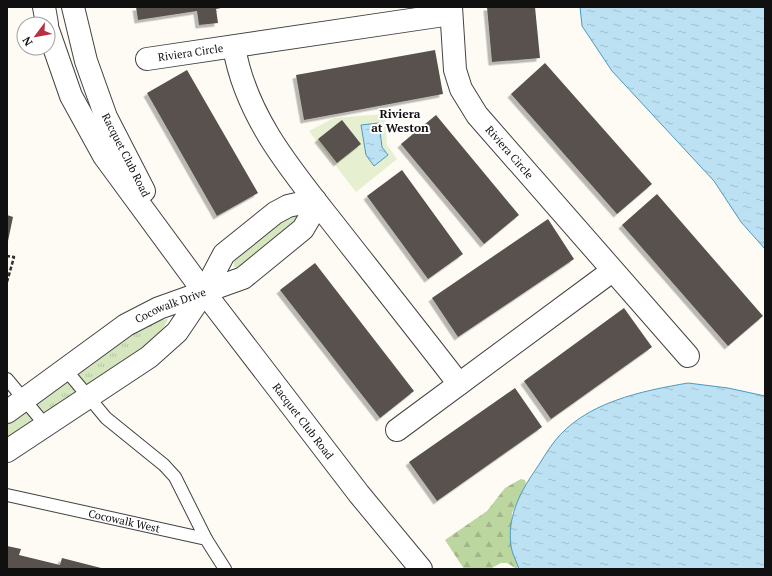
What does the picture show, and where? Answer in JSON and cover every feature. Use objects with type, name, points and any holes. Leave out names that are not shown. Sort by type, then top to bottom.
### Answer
[{"type":"street","name":"Racquet Club Road","points":[[73,7],[86,60],[106,117],[135,176],[204,292]]},
{"type":"street","name":"Riviera Circle","points":[[147,59],[234,47],[451,10],[455,70],[461,90],[477,115],[688,356]]},
{"type":"street","name":"Riviera Circle","points":[[234,47],[242,83],[259,119],[276,149],[459,384]]},
{"type":"street","name":"Racquet Club Road","points":[[56,53],[71,96],[104,156],[204,292],[359,494],[421,569]]},
{"type":"street","points":[[315,200],[310,217],[303,229],[243,278],[204,292],[224,254],[233,246],[275,212],[288,206],[315,200]]},
{"type":"street","points":[[397,430],[612,271]]},
{"type":"street","name":"Cocowalk Drive","points":[[7,412],[126,325],[158,308],[204,292]]},
{"type":"street","name":"Cocowalk Drive","points":[[7,451],[47,426],[149,357],[177,332],[204,292]]},
{"type":"street","name":"Racquet Club Road","points":[[359,494],[406,569]]},
{"type":"lane","points":[[66,370],[89,398],[118,429],[150,454],[175,477],[206,539],[224,569]]},
{"type":"lane","points":[[7,379],[47,426]]},
{"type":"lane","name":"Cocowalk West","points":[[7,495],[206,539]]},
{"type":"path","points":[[7,256],[14,258],[7,282]]},
{"type":"green space","points":[[385,114],[387,145],[397,159],[356,192],[309,131],[334,118]]},
{"type":"green space","points":[[305,212],[253,270],[234,267],[233,246],[275,213]]},
{"type":"green space","points":[[168,319],[149,357],[7,451],[7,412],[126,325]]},
{"type":"green space","points":[[521,479],[525,480],[526,484],[512,513],[511,546],[518,566],[517,569],[507,563],[501,563],[490,569],[464,569],[445,540],[487,511],[505,488]]},
{"type":"water","points":[[580,7],[765,7],[765,249],[741,222],[714,181],[612,71],[582,26]]},
{"type":"water","points":[[379,123],[382,147],[388,155],[374,166],[366,155],[361,125]]},
{"type":"water","points":[[688,383],[728,388],[765,396],[765,569],[519,569],[512,552],[510,536],[515,507],[529,480],[554,442],[567,428],[582,417],[615,400],[652,390]]},
{"type":"building","points":[[136,7],[221,8],[216,9],[218,23],[199,25],[197,11],[138,20]]},
{"type":"building","points":[[487,7],[535,7],[540,58],[492,62]]},
{"type":"building","points":[[435,50],[443,94],[304,120],[296,75]]},
{"type":"building","points":[[545,63],[652,184],[617,214],[511,94]]},
{"type":"building","points":[[187,70],[258,193],[217,216],[147,93]]},
{"type":"building","points":[[436,115],[519,215],[484,244],[401,144]]},
{"type":"building","points":[[342,120],[361,144],[337,163],[318,139]]},
{"type":"building","points":[[402,170],[463,254],[428,279],[367,196]]},
{"type":"building","points":[[657,194],[763,316],[728,346],[622,225]]},
{"type":"building","points":[[7,215],[13,217],[8,241],[7,241]]},
{"type":"building","points":[[548,219],[574,259],[458,337],[432,298]]},
{"type":"building","points":[[315,263],[414,391],[380,418],[280,290]]},
{"type":"building","points":[[624,308],[652,347],[551,419],[524,381]]},
{"type":"building","points":[[515,388],[542,427],[437,501],[409,462]]},
{"type":"building","points":[[7,546],[21,549],[19,555],[60,565],[62,558],[105,569],[7,569]]},
{"type":"district","name":"Riviera at Weston","points":[[400,121]]}]
